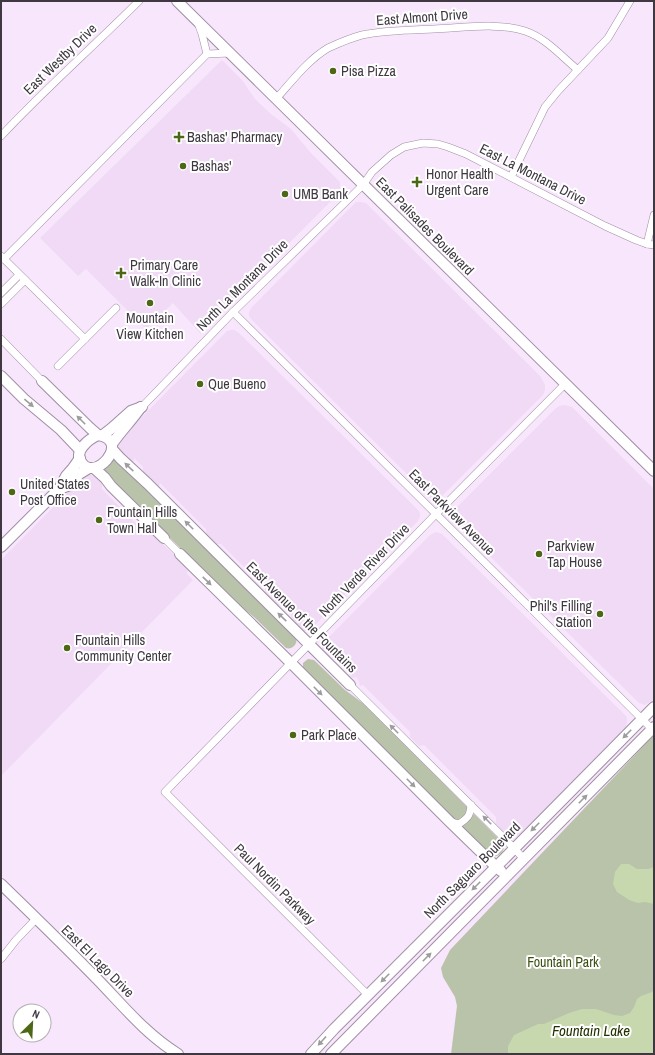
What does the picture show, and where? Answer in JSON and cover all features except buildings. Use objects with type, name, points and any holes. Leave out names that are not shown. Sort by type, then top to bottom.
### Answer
[{"type":"street","name":"East Westby Drive","points":[[1,136],[25,110],[139,1]]},
{"type":"street","name":"East Palisades Boulevard","points":[[177,1],[654,471]]},
{"type":"street","points":[[511,178],[545,108],[558,91],[608,38],[630,1]]},
{"type":"street","points":[[197,20],[207,54]]},
{"type":"street","name":"East Almont Drive","points":[[276,99],[306,66],[327,49],[352,38],[383,32],[491,26],[518,28],[542,39],[578,70]]},
{"type":"street","points":[[85,339],[2,258],[207,54],[230,53]]},
{"type":"street","name":"East La Montana Drive","points":[[364,185],[372,172],[391,155],[404,148],[423,143],[438,144],[466,154],[605,226],[636,240],[650,244]]},
{"type":"street","name":"North La Montana Drive","points":[[112,446],[118,435],[142,407],[233,312],[364,185]]},
{"type":"street","points":[[650,244],[654,215]]},
{"type":"street","points":[[1,304],[3,295],[22,278]]},
{"type":"street","points":[[58,366],[116,308]]},
{"type":"street","name":"East Parkview Avenue","points":[[233,312],[642,719],[653,728]]},
{"type":"street","points":[[1,339],[90,428],[100,435],[108,438],[111,442],[112,446],[106,460],[101,464],[79,474],[70,485],[59,489]]},
{"type":"street","points":[[1,376],[24,399],[61,430],[80,454],[80,461],[84,465],[92,468],[105,478],[111,486],[450,822],[507,876]]},
{"type":"street","name":"North Verde River Drive","points":[[165,792],[565,384]]},
{"type":"street","name":"North La Montana Drive","points":[[100,435],[112,428],[131,411],[142,407]]},
{"type":"street","points":[[1,547],[59,489],[66,476],[74,468],[86,443],[92,438],[100,435]]},
{"type":"street","name":"East Avenue of the Fountains","points":[[112,446],[120,458],[148,484],[524,859]]},
{"type":"street","name":"North Saguaro Boulevard","points":[[311,1054],[334,1029],[654,707]]},
{"type":"street","name":"North Saguaro Boulevard","points":[[331,1054],[653,728]]},
{"type":"street","name":"Paul Nordin Parkway","points":[[165,792],[368,995]]},
{"type":"street","points":[[450,822],[459,824],[465,820],[469,815],[471,805]]},
{"type":"street","name":"East El Lago Drive","points":[[1,884],[144,1028],[159,1041],[178,1054]]},
{"type":"street","points":[[1,959],[16,940],[36,919]]},
{"type":"street","points":[[356,1028],[364,1012],[373,1002],[368,995]]},
{"type":"shaded area","points":[[222,60],[242,80],[255,99],[271,114],[291,129],[311,153],[340,182],[340,189],[338,194],[200,333],[173,303],[146,329],[86,269],[78,276],[40,238]]},
{"type":"shaded area","points":[[356,202],[366,203],[541,377],[545,385],[543,395],[438,499],[431,498],[249,316],[251,308]]},
{"type":"shaded area","points":[[231,330],[238,332],[420,513],[418,521],[309,631],[300,630],[292,622],[291,613],[283,606],[277,605],[265,594],[265,588],[221,544],[215,544],[206,536],[206,529],[160,483],[158,489],[143,474],[143,467],[134,458],[133,466],[116,444],[123,434],[133,426],[227,331]]},
{"type":"shaded area","points":[[564,405],[572,407],[654,489],[654,699],[645,705],[639,703],[454,521],[453,518],[454,510],[555,409]]},
{"type":"shaded area","points":[[89,474],[95,476],[102,482],[102,489],[148,536],[150,532],[188,568],[187,574],[193,580],[1,776],[1,560],[85,475]]},
{"type":"shaded area","points":[[436,532],[442,534],[627,717],[626,728],[517,836],[507,835],[496,824],[496,817],[424,745],[419,746],[410,737],[410,732],[363,685],[360,686],[356,677],[353,678],[349,674],[349,671],[331,653],[329,659],[322,650],[322,646],[325,641],[430,535]]},
{"type":"green space","points":[[114,454],[296,638],[294,646],[286,648],[254,617],[236,603],[104,473],[99,470]]},
{"type":"green space","points":[[308,659],[314,660],[345,690],[364,704],[467,807],[468,812],[460,821],[454,820],[303,669],[303,663]]},
{"type":"green space","name":"Fountain Park","points":[[654,735],[654,1054],[451,1054],[457,1006],[455,997],[443,977],[441,968],[450,950]]},
{"type":"green space","points":[[474,814],[504,844],[502,852],[498,855],[491,856],[461,826]]},
{"type":"water","points":[[621,864],[629,864],[637,869],[648,869],[654,867],[654,904],[645,902],[638,903],[629,900],[617,892],[613,884],[615,872]]},
{"type":"water","name":"Fountain Lake","points":[[654,988],[654,1054],[508,1053],[508,1046],[514,1035],[538,1024],[544,1024],[582,1009],[596,1009],[622,1016],[630,1013],[637,999],[652,992]]},
{"type":"place","name":"Pisa Pizza","points":[[333,71]]},
{"type":"place","name":"Bashas' Pharmacy","points":[[179,137]]},
{"type":"place","name":"Bashas'","points":[[183,166]]},
{"type":"place","name":"Honor Health Urgent Care","points":[[417,182]]},
{"type":"place","name":"UMB Bank","points":[[285,194]]},
{"type":"place","name":"Primary Care Walk-In Clinic","points":[[121,273]]},
{"type":"place","name":"Mountain View Kitchen","points":[[150,303]]},
{"type":"place","name":"Que Bueno","points":[[200,384]]},
{"type":"place","name":"United States Post Office","points":[[12,492]]},
{"type":"place","name":"Fountain Hills Town Hall","points":[[99,520]]},
{"type":"place","name":"Parkview Tap House","points":[[539,554]]},
{"type":"place","name":"Phil's Filling Station","points":[[600,614]]},
{"type":"place","name":"Fountain Hills Community Center","points":[[67,648]]},
{"type":"place","name":"Park Place","points":[[293,735]]}]
